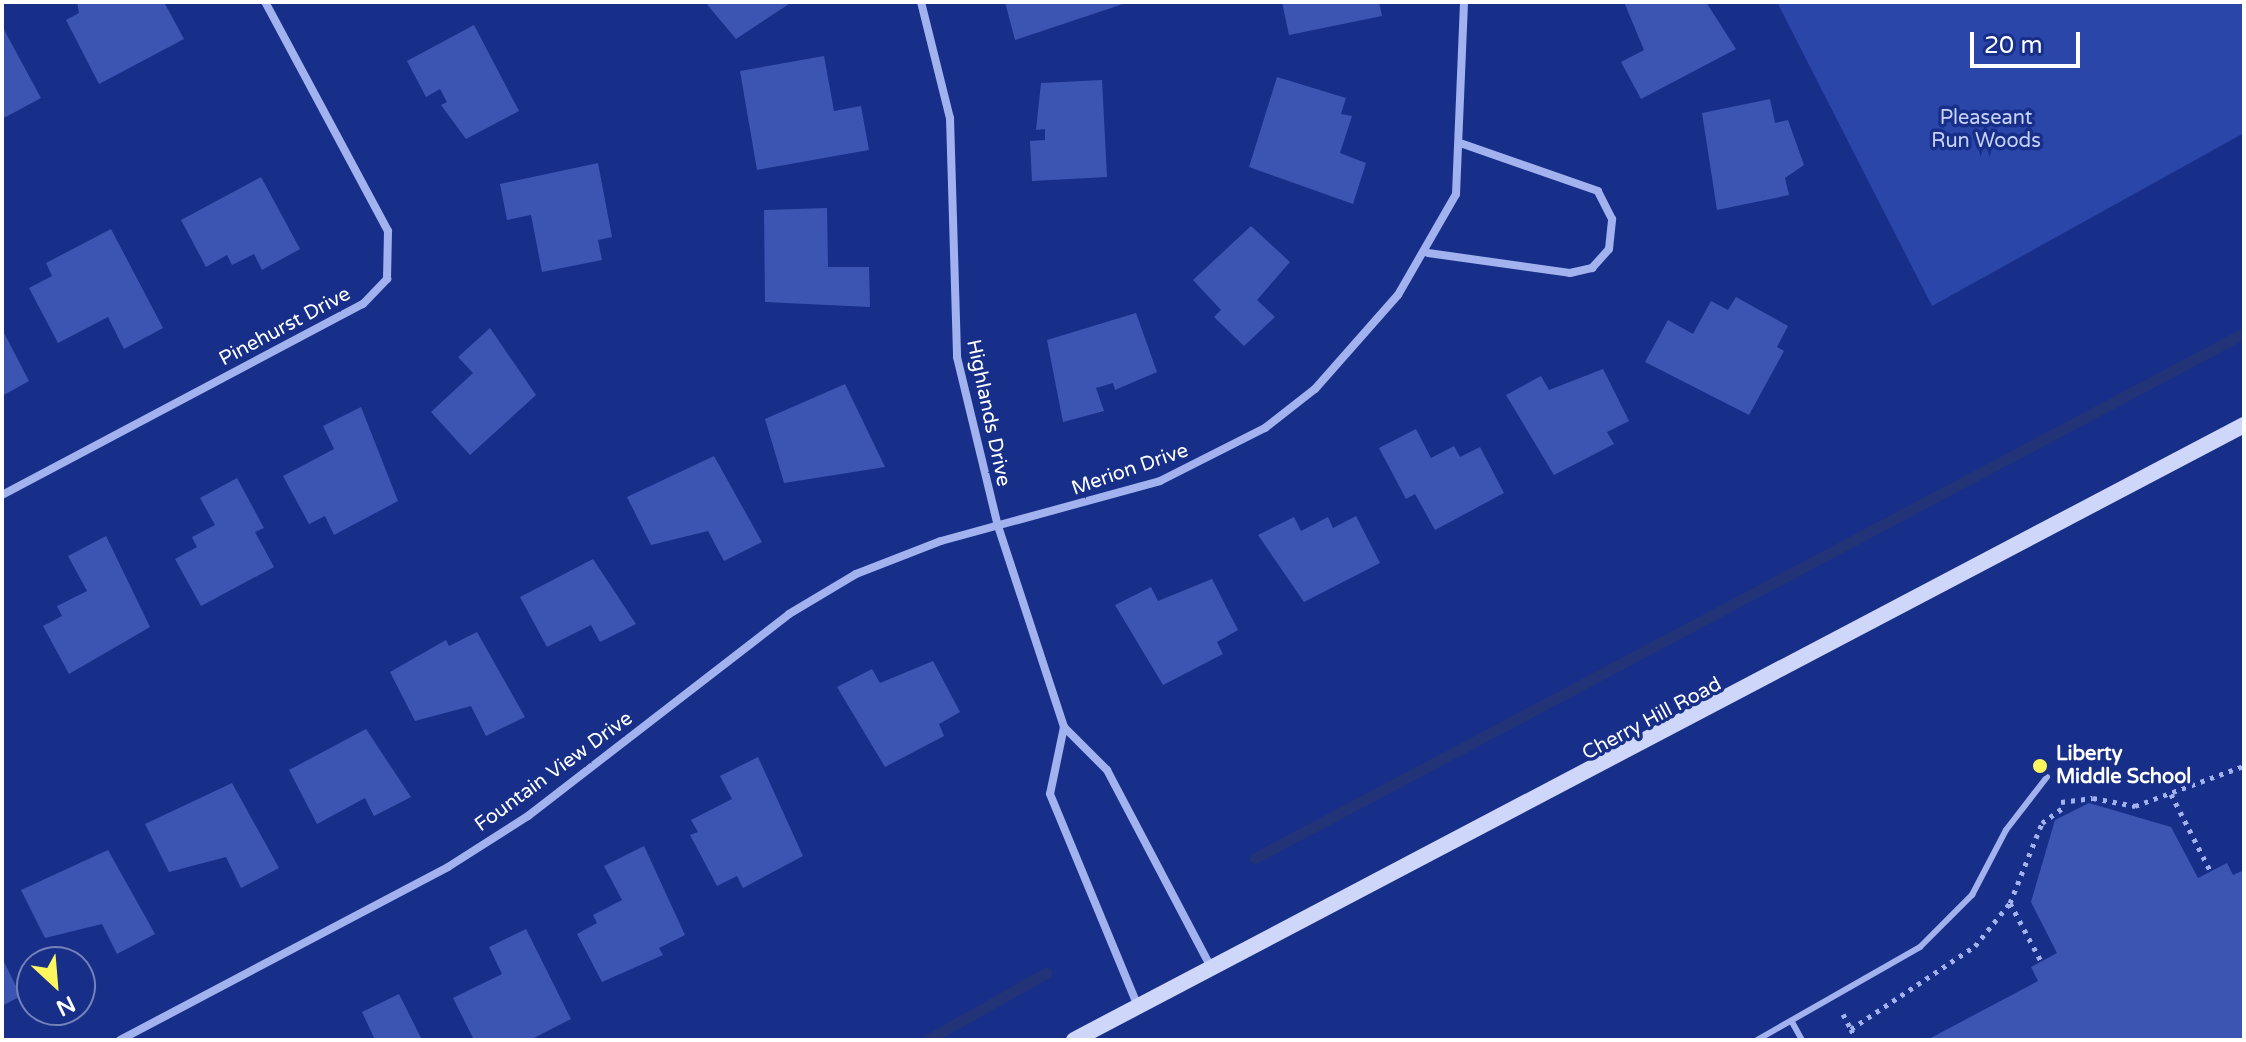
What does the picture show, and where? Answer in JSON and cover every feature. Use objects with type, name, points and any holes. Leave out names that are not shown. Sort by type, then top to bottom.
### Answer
[{"type":"main road","name":"Cherry Hill Road","points":[[1074,1040],[1615,762],[2244,425]]},
{"type":"street","name":"Pinehurst Drive","points":[[2,495],[363,304],[387,279],[388,231],[265,2]]},
{"type":"street","name":"Highlands Drive","points":[[921,2],[950,118],[957,357],[998,526],[1064,727],[1107,770],[1211,967]]},
{"type":"street","name":"Merion Drive","points":[[998,526],[1160,481],[1265,428],[1354,347],[1428,253],[1456,194],[1463,144],[1464,2]]},
{"type":"street","points":[[1428,253],[1570,273],[1592,268],[1609,249],[1612,219],[1598,191],[1463,144]]},
{"type":"street","name":"Fountain View Drive","points":[[120,1040],[448,867],[528,816],[820,593],[893,557],[998,526]]},
{"type":"street","name":"Highlands Drive","points":[[1064,727],[1050,794],[1138,1006]]},
{"type":"lane","points":[[1757,1040],[1920,947],[1972,895],[2006,830],[2047,777]]},
{"type":"lane","points":[[1792,1022],[1802,1040]]},
{"type":"path","points":[[2061,802],[2093,798],[2135,806],[2244,766]]},
{"type":"path","points":[[2171,794],[2211,872]]},
{"type":"path","points":[[2010,903],[2041,961]]},
{"type":"path","points":[[1851,1029],[1856,1040]]},
{"type":"green space","name":"Pleaseant Run Woods","points":[[1777,2],[2244,2],[2244,133],[1932,306]]},
{"type":"building","points":[[77,2],[164,2],[184,39],[99,84],[66,20],[79,13]]},
{"type":"building","points":[[705,2],[792,2],[736,39]]},
{"type":"building","points":[[1005,2],[1126,2],[1126,3],[1015,40]]},
{"type":"building","points":[[1282,2],[1379,2],[1382,16],[1289,35]]},
{"type":"building","points":[[1624,2],[1706,2],[1736,49],[1641,99],[1621,62],[1644,50]]},
{"type":"building","points":[[474,25],[519,111],[466,139],[441,105],[447,102],[440,89],[426,97],[407,61]]},
{"type":"building","points":[[2,26],[41,98],[2,119]]},
{"type":"building","points":[[824,56],[834,111],[861,106],[869,150],[757,170],[740,71]]},
{"type":"building","points":[[1277,77],[1346,98],[1341,114],[1352,116],[1340,153],[1366,163],[1353,204],[1249,167]]},
{"type":"building","points":[[1102,80],[1107,177],[1032,181],[1030,141],[1045,140],[1045,129],[1036,130],[1041,83]]},
{"type":"building","points":[[1770,99],[1775,123],[1788,120],[1804,165],[1785,178],[1789,195],[1717,210],[1702,113]]},
{"type":"building","points":[[598,163],[612,237],[598,240],[602,260],[542,272],[531,215],[507,220],[500,184]]},
{"type":"building","points":[[261,177],[300,249],[262,270],[254,254],[232,265],[227,255],[206,267],[181,220]]},
{"type":"building","points":[[827,208],[828,267],[869,267],[870,307],[765,302],[764,210]]},
{"type":"building","points":[[1251,226],[1290,262],[1257,300],[1275,317],[1244,346],[1214,317],[1221,310],[1193,280]]},
{"type":"building","points":[[111,229],[163,328],[124,349],[108,317],[58,343],[29,288],[52,276],[46,263]]},
{"type":"building","points":[[1736,297],[1788,326],[1777,347],[1784,351],[1749,415],[1645,362],[1668,320],[1693,334],[1711,301],[1728,310]]},
{"type":"building","points":[[1136,313],[1157,372],[1115,390],[1113,383],[1096,388],[1104,411],[1063,422],[1047,340]]},
{"type":"building","points":[[490,328],[536,395],[470,455],[431,412],[473,373],[458,357]]},
{"type":"building","points":[[2,329],[29,381],[2,396]]},
{"type":"building","points":[[1603,369],[1629,421],[1607,432],[1614,444],[1554,475],[1506,395],[1541,376],[1549,390]]},
{"type":"building","points":[[845,384],[885,467],[784,483],[765,419]]},
{"type":"building","points":[[361,407],[398,501],[334,535],[325,516],[309,524],[283,476],[334,449],[323,426]]},
{"type":"building","points":[[1416,429],[1431,458],[1454,446],[1460,457],[1480,447],[1504,493],[1435,530],[1415,494],[1406,499],[1379,448]]},
{"type":"building","points":[[714,456],[762,542],[724,561],[708,531],[651,545],[627,497]]},
{"type":"building","points":[[237,478],[264,528],[255,532],[274,567],[201,606],[175,559],[197,547],[192,537],[215,525],[200,498]]},
{"type":"building","points":[[1356,516],[1380,563],[1304,602],[1258,535],[1294,517],[1301,531],[1328,517],[1333,528]]},
{"type":"building","points":[[106,536],[150,627],[69,674],[43,626],[62,616],[57,606],[87,591],[68,556]]},
{"type":"building","points":[[593,559],[636,624],[600,642],[591,625],[547,647],[520,597]]},
{"type":"building","points":[[1212,579],[1238,630],[1217,642],[1223,654],[1163,685],[1115,605],[1151,587],[1158,601]]},
{"type":"building","points":[[477,632],[525,717],[486,736],[471,706],[415,721],[390,672],[446,640],[449,646]]},
{"type":"building","points":[[933,661],[960,712],[939,724],[944,736],[885,767],[837,687],[872,669],[880,683]]},
{"type":"building","points":[[366,729],[411,797],[374,816],[365,798],[317,824],[289,770]]},
{"type":"building","points":[[758,757],[803,856],[743,888],[737,876],[717,886],[690,835],[698,832],[691,820],[732,799],[720,776]]},
{"type":"building","points":[[232,783],[279,868],[241,888],[226,857],[169,872],[145,824]]},
{"type":"building","points":[[2089,803],[2171,827],[2198,878],[2227,863],[2233,875],[2244,870],[2244,1040],[1927,1040],[2038,981],[2031,967],[2057,953],[2031,902],[2055,820]]},
{"type":"building","points":[[644,846],[685,935],[659,948],[663,955],[602,982],[577,934],[597,923],[593,915],[622,900],[604,866]]},
{"type":"building","points":[[108,850],[155,934],[117,954],[102,924],[45,938],[21,890]]},
{"type":"building","points":[[526,929],[571,1019],[530,1040],[474,1040],[453,998],[502,974],[489,947]]},
{"type":"building","points":[[2,958],[16,986],[16,999],[2,1006]]},
{"type":"building","points":[[399,994],[422,1040],[375,1040],[362,1012]]},
{"type":"waterway","points":[[1255,858],[2244,333]]},
{"type":"waterway","points":[[927,1040],[1046,973]]},
{"type":"place","name":"Liberty Middle School","points":[[2040,766]]}]
